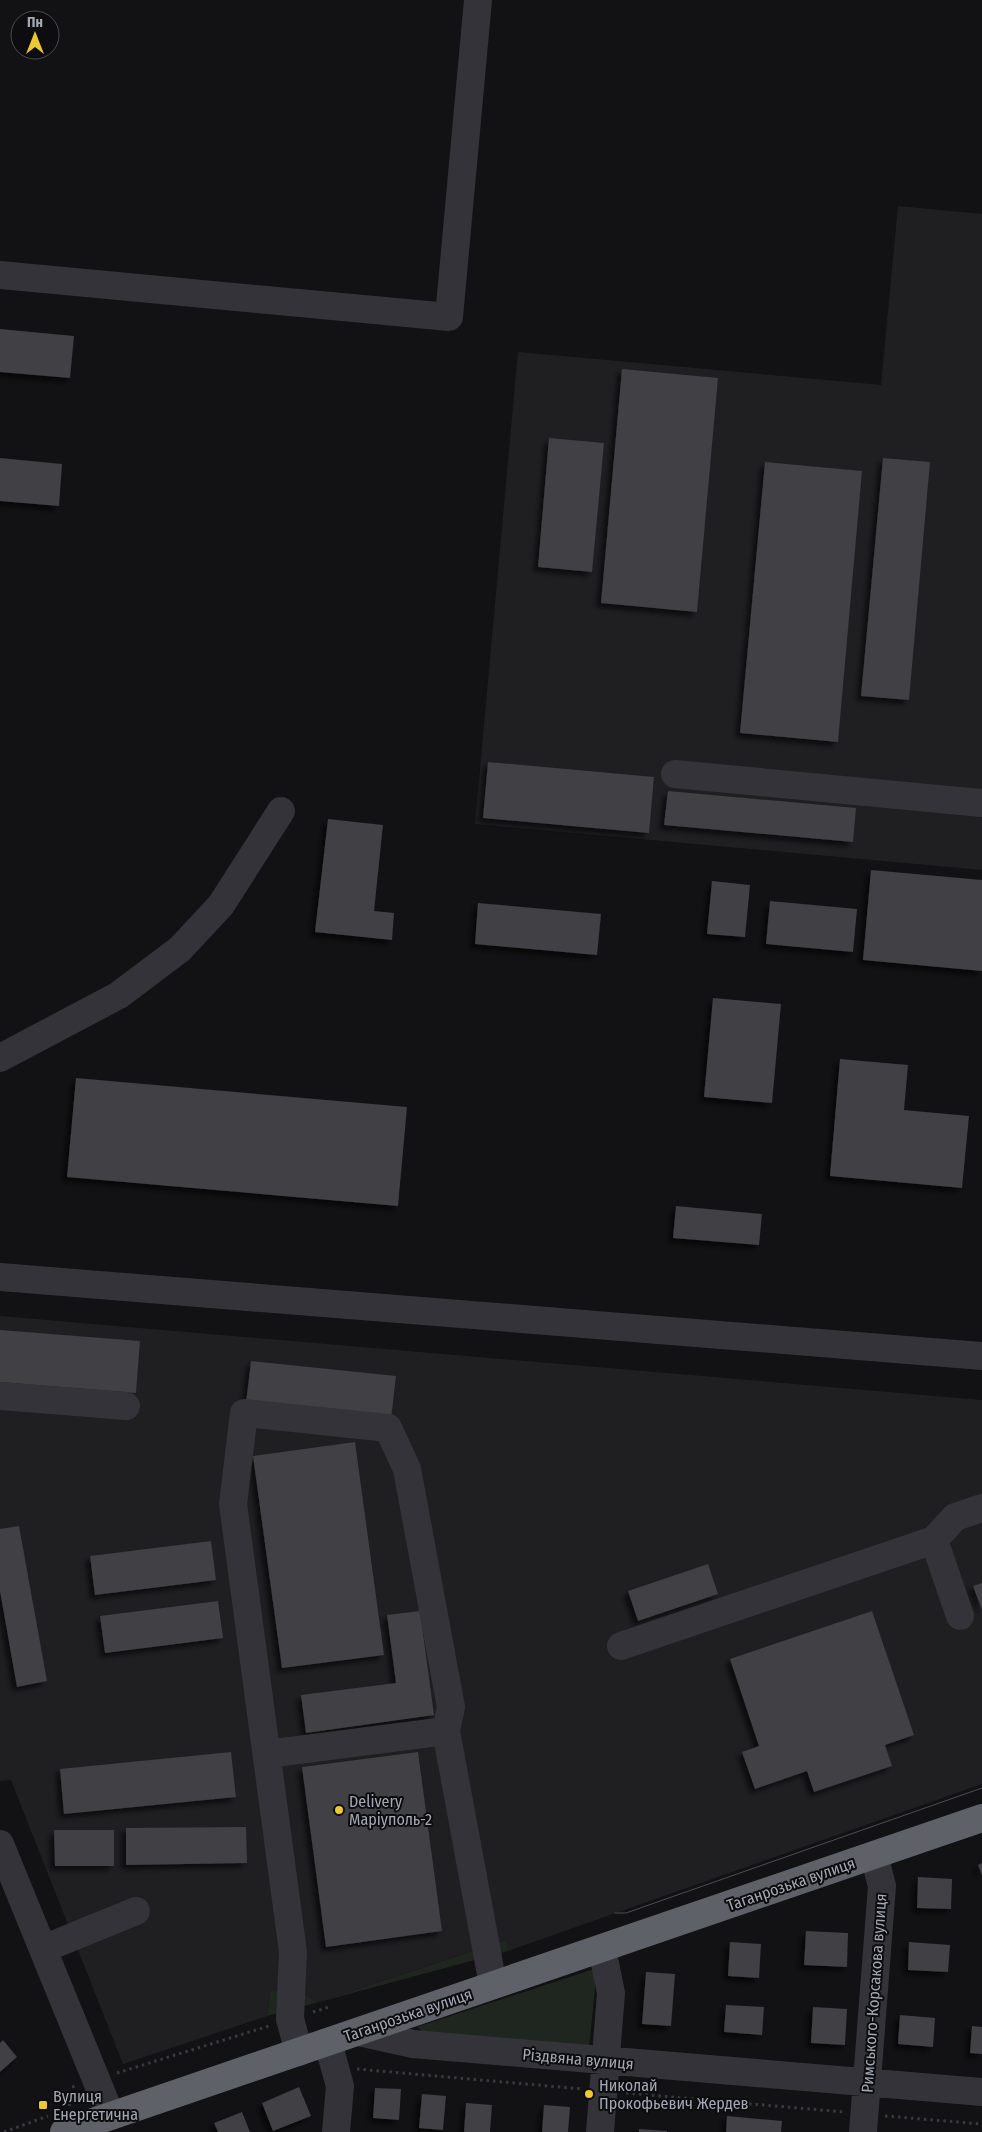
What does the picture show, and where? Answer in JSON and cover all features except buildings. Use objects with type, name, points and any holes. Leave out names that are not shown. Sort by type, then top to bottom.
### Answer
[{"type":"highway","name":"Таганрозька вулиця","points":[[68,2123],[111,2116],[982,1818]]},
{"type":"street","points":[[0,275],[448,317],[478,0]]},
{"type":"street","points":[[675,774],[982,803]]},
{"type":"street","points":[[0,1058],[119,995],[180,950],[221,905],[281,811]]},
{"type":"street","points":[[0,1276],[982,1356]]},
{"type":"street","points":[[0,1396],[126,1406]]},
{"type":"street","points":[[299,2052],[290,2019],[294,1952],[233,1504],[244,1413],[388,1428],[407,1469],[451,1707],[446,1731],[493,1985]]},
{"type":"street","points":[[621,1646],[934,1540],[955,1517],[982,1508]]},
{"type":"street","points":[[934,1540],[960,1616]]},
{"type":"street","points":[[267,1754],[446,1731]]},
{"type":"street","points":[[0,1844],[111,2116]]},
{"type":"street","name":"Римського-Корсакова вулиця","points":[[864,2123],[882,1886],[874,1855]]},
{"type":"street","points":[[43,1949],[136,1911]]},
{"type":"street","points":[[600,2132],[610,1993],[602,1949]]},
{"type":"street","points":[[404,2017],[413,2044]]},
{"type":"street","name":"Різдвяна вулиця","points":[[359,2032],[413,2044],[982,2092]]},
{"type":"street","points":[[328,2043],[340,2086],[336,2132]]},
{"type":"path","points":[[4,2132],[68,2123],[72,2087],[329,2007]]},
{"type":"path","points":[[349,2068],[604,2091],[864,2123],[982,2124]]},
{"type":"shaded area","points":[[898,206],[982,214],[982,870],[475,824],[518,352],[881,385]]},
{"type":"shaded area","points":[[0,1316],[982,1400],[982,1784],[508,1951],[505,1940],[318,2002],[298,1991],[270,1991],[267,2016],[123,2064],[11,1780],[0,1781]]},
{"type":"shaded area","points":[[506,1940],[508,1951],[267,2016],[270,1991],[298,1991],[318,2002]]},
{"type":"shaded area","points":[[597,1968],[589,2048],[425,2033],[417,2027]]},
{"type":"tram line","points":[[615,1913],[626,1913],[982,1788]]},
{"type":"place","name":"Delivery Марiуполь-2","points":[[339,1810]]},
{"type":"place","name":"Николай Прокофьевич Жердев","points":[[589,2094]]},
{"type":"place","name":"Вулиця Енергетична","points":[[43,2105]]}]
